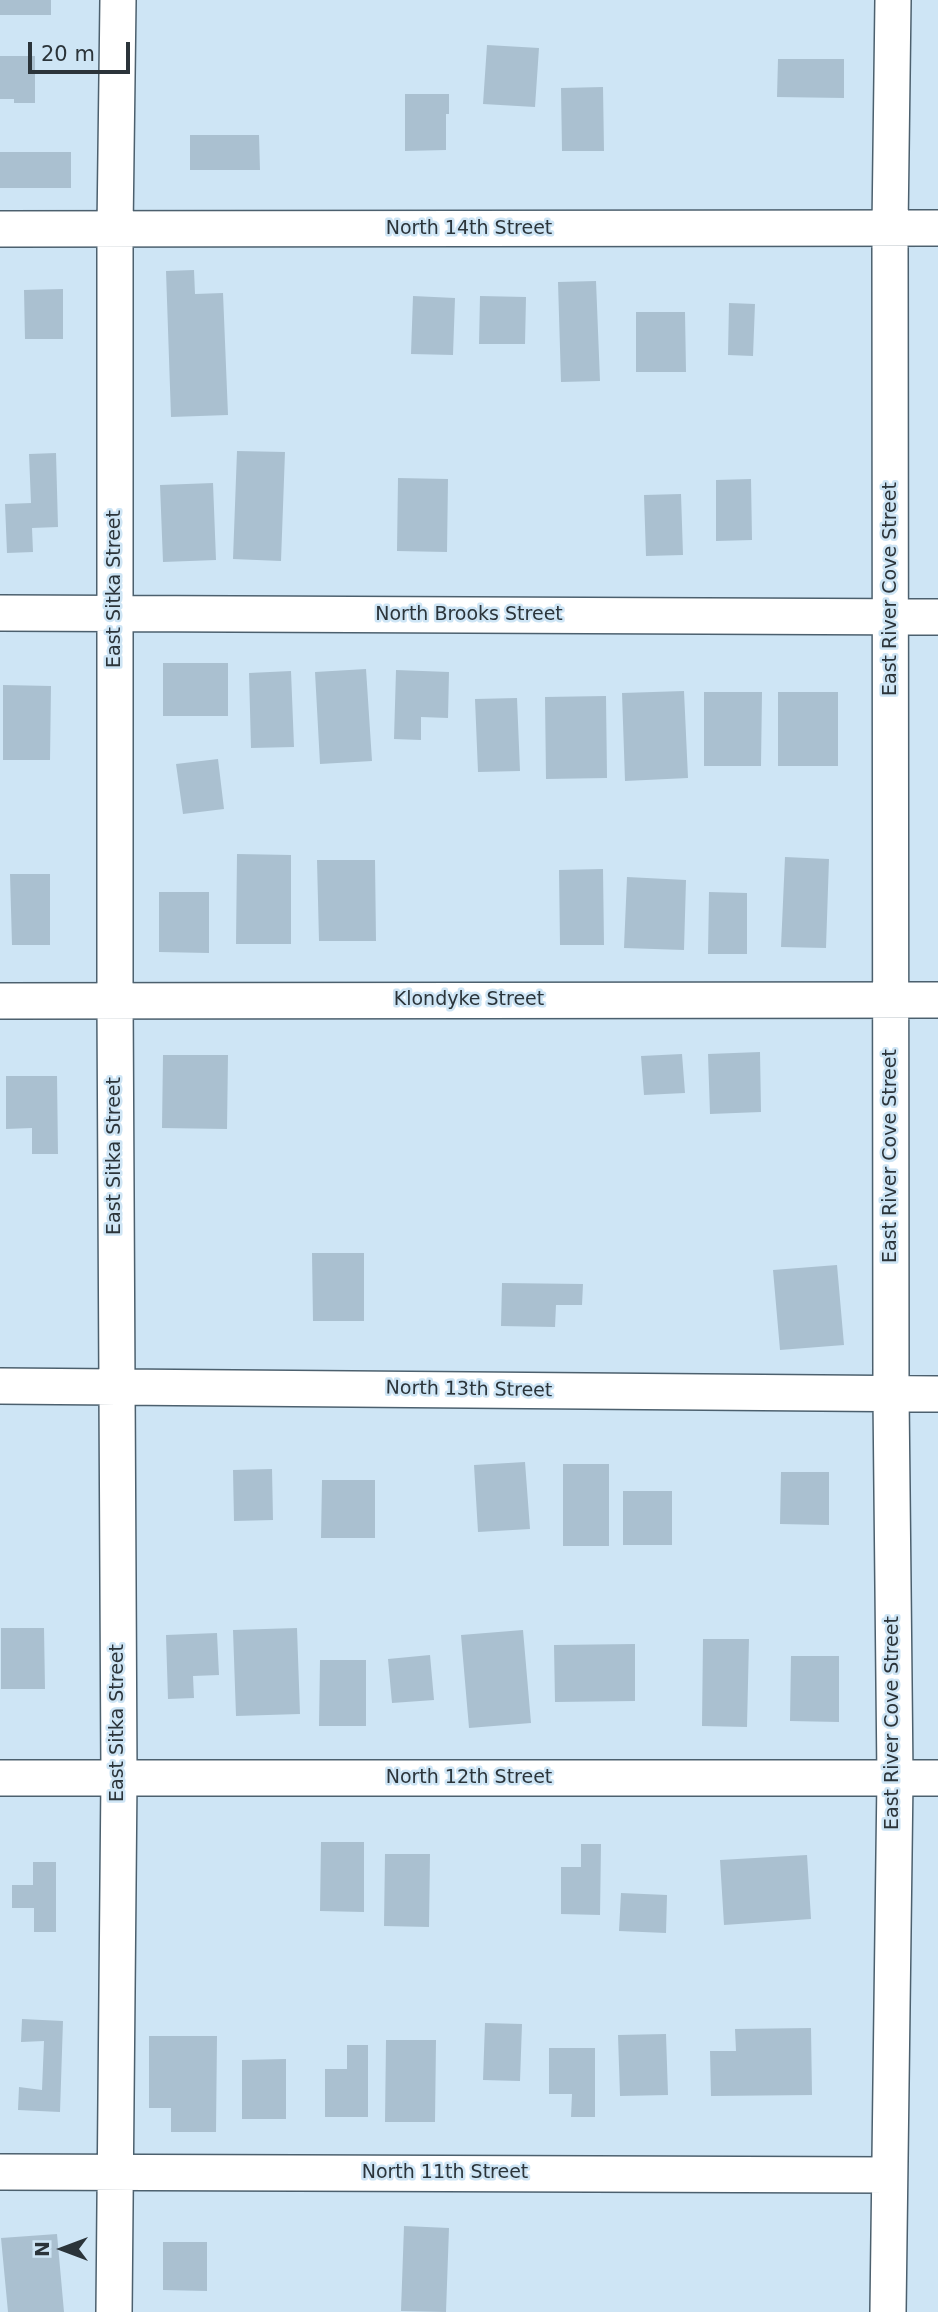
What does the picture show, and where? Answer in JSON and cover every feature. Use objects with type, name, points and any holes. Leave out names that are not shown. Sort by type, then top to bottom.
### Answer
[{"type":"street","name":"East Sitka Street","points":[[114,2312],[119,1777],[115,1000],[115,229],[118,0]]},
{"type":"street","name":"East River Cove Street","points":[[888,2312],[895,1778],[891,1395],[890,228],[893,0]]},
{"type":"street","name":"North 14th Street","points":[[0,229],[938,228]]},
{"type":"street","name":"North Brooks Street","points":[[0,613],[938,617]]},
{"type":"street","name":"Klondyke Street","points":[[0,1001],[938,1000]]},
{"type":"street","name":"North 13th Street","points":[[0,1386],[938,1394]]},
{"type":"street","name":"North 12th Street","points":[[0,1778],[938,1778]]},
{"type":"street","name":"North 11th Street","points":[[0,2172],[889,2175]]},
{"type":"building","points":[[0,0],[51,0],[51,15],[0,15]]},
{"type":"building","points":[[487,45],[539,48],[535,107],[483,104]]},
{"type":"building","points":[[0,56],[35,56],[35,103],[14,103],[14,99],[0,99]]},
{"type":"building","points":[[778,59],[844,59],[844,98],[777,97]]},
{"type":"building","points":[[603,87],[604,151],[562,151],[561,88]]},
{"type":"building","points":[[405,94],[449,94],[446,150],[405,151]]},
{"type":"building","points":[[190,135],[259,135],[260,170],[190,170]]},
{"type":"building","points":[[0,152],[71,152],[71,188],[0,188]]},
{"type":"building","points":[[194,270],[195,294],[223,293],[228,415],[171,417],[166,271]]},
{"type":"building","points":[[596,281],[600,381],[561,382],[558,282]]},
{"type":"building","points":[[63,289],[63,339],[25,339],[24,290]]},
{"type":"building","points":[[413,296],[455,298],[453,355],[411,354]]},
{"type":"building","points":[[480,296],[526,297],[525,344],[479,344]]},
{"type":"building","points":[[729,303],[755,304],[753,356],[728,355]]},
{"type":"building","points":[[636,312],[685,312],[686,372],[636,372]]},
{"type":"building","points":[[237,451],[285,452],[281,561],[233,559]]},
{"type":"building","points":[[56,453],[58,527],[32,528],[33,552],[7,553],[5,504],[31,503],[29,454]]},
{"type":"building","points":[[398,478],[448,479],[447,552],[397,551]]},
{"type":"building","points":[[751,479],[752,540],[716,541],[716,480]]},
{"type":"building","points":[[213,483],[216,560],[163,562],[160,485]]},
{"type":"building","points":[[681,494],[683,555],[646,556],[644,495]]},
{"type":"building","points":[[163,663],[228,663],[228,716],[163,716]]},
{"type":"building","points":[[366,669],[372,761],[320,764],[315,672]]},
{"type":"building","points":[[396,670],[449,672],[448,718],[421,717],[421,740],[394,739]]},
{"type":"building","points":[[291,671],[294,747],[251,748],[249,673]]},
{"type":"building","points":[[3,685],[51,686],[50,760],[3,760]]},
{"type":"building","points":[[684,691],[688,778],[625,781],[622,693]]},
{"type":"building","points":[[704,692],[762,692],[761,766],[704,766]]},
{"type":"building","points":[[778,692],[838,692],[838,766],[778,766]]},
{"type":"building","points":[[606,696],[607,778],[546,779],[545,697]]},
{"type":"building","points":[[517,698],[520,771],[478,772],[475,699]]},
{"type":"building","points":[[218,759],[224,809],[183,814],[176,764]]},
{"type":"building","points":[[237,854],[291,855],[291,944],[236,944]]},
{"type":"building","points":[[785,857],[829,859],[826,948],[781,947]]},
{"type":"building","points":[[317,860],[375,860],[376,941],[319,941]]},
{"type":"building","points":[[603,869],[604,945],[560,945],[559,870]]},
{"type":"building","points":[[10,874],[50,874],[50,945],[12,945]]},
{"type":"building","points":[[627,877],[686,880],[684,950],[624,948]]},
{"type":"building","points":[[159,892],[209,892],[209,953],[159,952]]},
{"type":"building","points":[[709,892],[747,893],[747,954],[708,954]]},
{"type":"building","points":[[760,1052],[761,1112],[710,1114],[708,1054]]},
{"type":"building","points":[[682,1054],[685,1093],[644,1095],[641,1056]]},
{"type":"building","points":[[163,1055],[228,1055],[227,1129],[162,1128]]},
{"type":"building","points":[[6,1076],[57,1076],[58,1154],[32,1154],[32,1128],[6,1129]]},
{"type":"building","points":[[312,1253],[364,1253],[364,1321],[313,1321]]},
{"type":"building","points":[[837,1265],[844,1345],[780,1350],[773,1270]]},
{"type":"building","points":[[502,1283],[583,1284],[582,1305],[556,1305],[555,1327],[501,1326]]},
{"type":"building","points":[[525,1462],[530,1529],[478,1532],[474,1465]]},
{"type":"building","points":[[563,1464],[609,1464],[609,1546],[563,1546]]},
{"type":"building","points":[[272,1469],[273,1520],[234,1521],[233,1470]]},
{"type":"building","points":[[781,1472],[829,1472],[829,1525],[780,1524]]},
{"type":"building","points":[[322,1480],[375,1480],[375,1538],[321,1538]]},
{"type":"building","points":[[623,1491],[672,1491],[672,1545],[623,1545]]},
{"type":"building","points":[[1,1628],[44,1628],[45,1689],[1,1689]]},
{"type":"building","points":[[297,1628],[300,1714],[236,1716],[233,1630]]},
{"type":"building","points":[[523,1630],[531,1723],[469,1728],[461,1635]]},
{"type":"building","points":[[217,1633],[219,1675],[193,1676],[194,1698],[168,1699],[166,1635]]},
{"type":"building","points":[[703,1639],[749,1639],[747,1727],[702,1726]]},
{"type":"building","points":[[635,1644],[635,1701],[555,1702],[554,1645]]},
{"type":"building","points":[[430,1655],[434,1700],[392,1703],[388,1659]]},
{"type":"building","points":[[791,1656],[839,1656],[839,1722],[790,1721]]},
{"type":"building","points":[[320,1660],[366,1660],[366,1726],[319,1726]]},
{"type":"building","points":[[321,1842],[364,1842],[364,1912],[320,1911]]},
{"type":"building","points":[[581,1844],[601,1844],[600,1915],[561,1914],[561,1867],[581,1867]]},
{"type":"building","points":[[385,1854],[430,1854],[429,1927],[384,1926]]},
{"type":"building","points":[[807,1855],[811,1919],[724,1925],[720,1860]]},
{"type":"building","points":[[33,1862],[56,1862],[56,1932],[34,1932],[34,1908],[12,1908],[12,1885],[33,1885]]},
{"type":"building","points":[[621,1893],[667,1895],[666,1933],[619,1931]]},
{"type":"building","points":[[22,2019],[63,2021],[60,2112],[18,2110],[19,2087],[42,2090],[44,2041],[21,2042]]},
{"type":"building","points":[[485,2023],[522,2024],[520,2081],[483,2080]]},
{"type":"building","points":[[811,2028],[812,2095],[711,2096],[710,2051],[736,2051],[735,2029]]},
{"type":"building","points":[[666,2034],[668,2095],[620,2096],[618,2035]]},
{"type":"building","points":[[149,2036],[217,2036],[216,2132],[171,2132],[171,2108],[149,2108]]},
{"type":"building","points":[[386,2040],[436,2040],[435,2122],[385,2122]]},
{"type":"building","points":[[347,2045],[368,2045],[368,2117],[325,2117],[325,2069],[347,2069]]},
{"type":"building","points":[[549,2048],[595,2048],[595,2117],[571,2117],[572,2094],[549,2094]]},
{"type":"building","points":[[286,2059],[286,2119],[242,2119],[242,2060]]},
{"type":"building","points":[[404,2226],[449,2228],[446,2312],[401,2311]]},
{"type":"building","points":[[57,2234],[64,2312],[8,2312],[1,2238]]},
{"type":"building","points":[[163,2242],[207,2242],[207,2291],[163,2290]]}]
